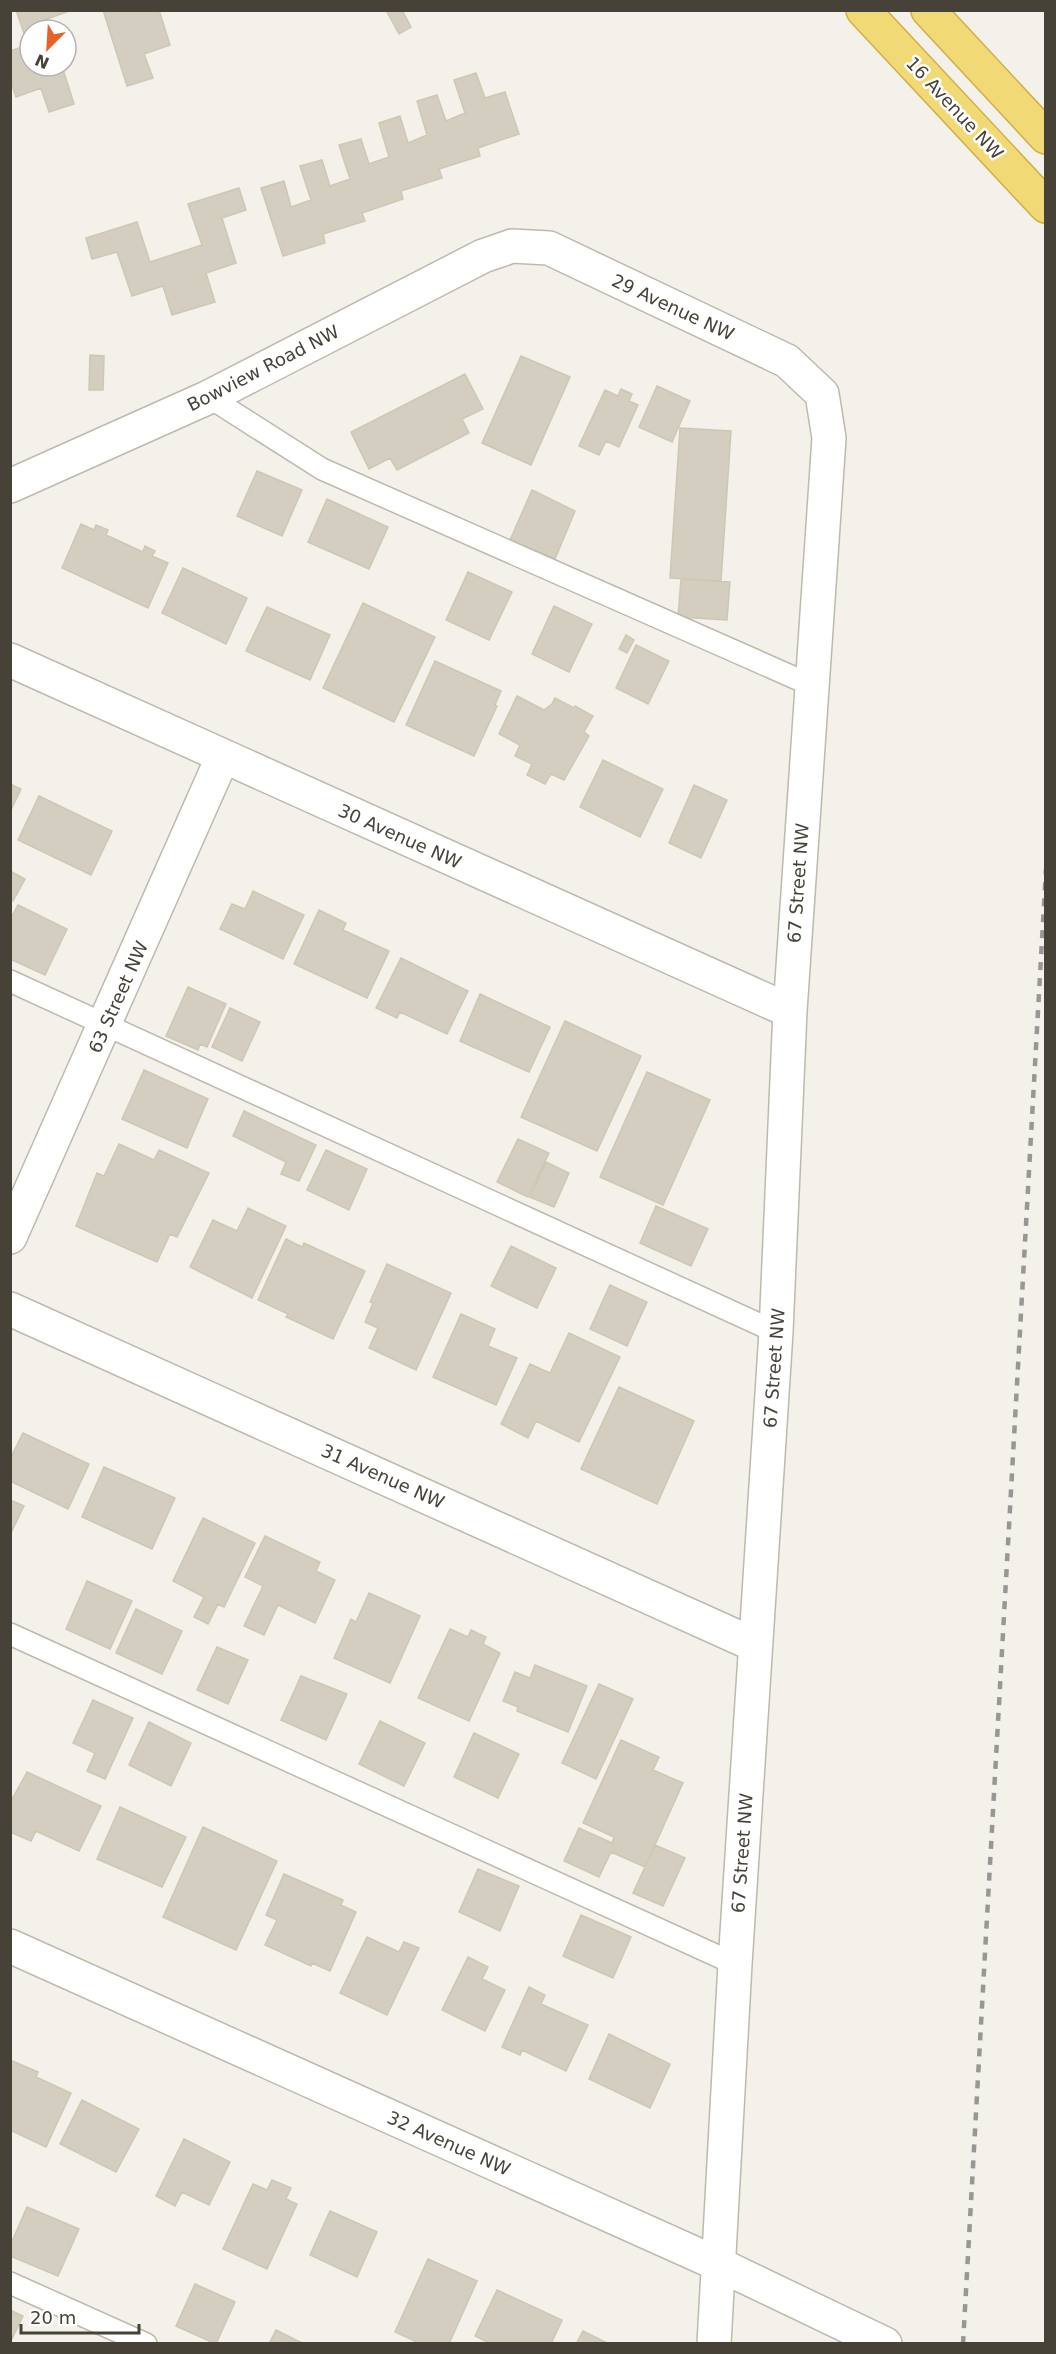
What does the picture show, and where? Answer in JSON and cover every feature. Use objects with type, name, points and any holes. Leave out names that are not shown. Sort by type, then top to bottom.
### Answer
[{"type":"highway","name":"16 Avenue NW","points":[[863,10],[1046,206]]},
{"type":"highway","points":[[928,10],[1046,137]]},
{"type":"street","name":"29 Avenue NW","points":[[512,246],[549,248],[787,361],[822,394]]},
{"type":"street","name":"Bowview Road NW","points":[[10,486],[209,397],[483,256],[512,246]]},
{"type":"street","name":"67 Street NW","points":[[714,2343],[735,1964],[776,1332],[790,1011],[829,438],[822,394]]},
{"type":"street","name":"30 Avenue NW","points":[[10,660],[790,1011]]},
{"type":"street","name":"63 Street NW","points":[[10,1237],[223,756]]},
{"type":"street","name":"31 Avenue NW","points":[[10,1309],[755,1645]]},
{"type":"street","name":"32 Avenue NW","points":[[10,1946],[718,2264],[885,2343]]},
{"type":"lane","points":[[209,397],[322,469],[811,685]]},
{"type":"lane","points":[[10,981],[776,1332]]},
{"type":"lane","points":[[10,1634],[735,1964]]},
{"type":"lane","points":[[10,2283],[146,2343]]},
{"type":"building","points":[[16,10],[72,10],[50,18],[19,18]]},
{"type":"building","points":[[103,10],[159,10],[170,45],[144,54],[153,78],[127,86]]},
{"type":"building","points":[[386,10],[402,10],[411,27],[399,34]]},
{"type":"building","points":[[18,48],[18,78],[66,78],[74,104],[49,112],[41,88],[16,97],[10,79],[10,51]]},
{"type":"building","points":[[476,73],[485,98],[505,92],[519,134],[478,148],[480,156],[439,169],[442,178],[401,191],[403,199],[362,213],[365,221],[323,234],[325,243],[283,256],[261,188],[284,181],[291,207],[311,200],[300,166],[322,160],[330,186],[350,179],[339,145],[361,139],[369,164],[389,157],[379,123],[400,116],[408,143],[427,135],[417,101],[437,95],[446,121],[465,113],[454,80]]},
{"type":"building","points":[[239,188],[246,210],[222,218],[236,263],[206,273],[215,302],[172,315],[163,286],[132,296],[117,252],[92,259],[86,238],[137,222],[150,262],[202,245],[188,204]]},
{"type":"building","points":[[90,355],[104,356],[103,390],[89,390]]},
{"type":"building","points":[[521,356],[570,377],[531,465],[482,443]]},
{"type":"building","points":[[465,374],[483,409],[462,419],[469,433],[397,470],[390,458],[369,469],[351,432]]},
{"type":"building","points":[[657,386],[690,401],[672,442],[639,427]]},
{"type":"building","points":[[621,389],[632,394],[629,401],[638,405],[619,447],[606,441],[599,455],[579,446],[605,390],[618,396]]},
{"type":"building","points":[[680,428],[731,431],[721,581],[670,578]]},
{"type":"building","points":[[257,471],[302,490],[282,536],[237,516]]},
{"type":"building","points":[[532,490],[575,511],[555,559],[510,540]]},
{"type":"building","points":[[327,499],[388,527],[369,569],[308,542]]},
{"type":"building","points":[[81,524],[94,530],[96,525],[108,530],[106,535],[143,552],[145,546],[155,551],[152,556],[168,563],[148,608],[62,568]]},
{"type":"building","points":[[183,568],[247,598],[226,644],[162,613]]},
{"type":"building","points":[[468,572],[512,592],[489,640],[446,620]]},
{"type":"building","points":[[681,579],[730,582],[727,620],[678,617]]},
{"type":"building","points":[[363,603],[435,637],[394,722],[323,688]]},
{"type":"building","points":[[554,606],[592,624],[569,672],[532,654]]},
{"type":"building","points":[[267,607],[330,635],[310,680],[246,651]]},
{"type":"building","points":[[626,635],[634,640],[627,653],[619,649]]},
{"type":"building","points":[[636,645],[669,661],[648,704],[616,688]]},
{"type":"building","points":[[435,661],[501,691],[495,705],[497,706],[474,756],[406,725]]},
{"type":"building","points":[[517,696],[544,710],[552,704],[555,698],[593,716],[584,732],[589,736],[564,780],[551,774],[545,784],[527,775],[532,764],[515,756],[520,745],[499,734]]},
{"type":"building","points":[[603,760],[663,789],[640,837],[580,807]]},
{"type":"building","points":[[10,784],[21,789],[10,812]]},
{"type":"building","points":[[694,785],[727,800],[701,858],[669,843]]},
{"type":"building","points":[[39,796],[112,831],[91,875],[18,840]]},
{"type":"building","points":[[10,871],[25,879],[13,901],[10,899]]},
{"type":"building","points":[[253,891],[304,915],[283,959],[220,929],[232,904],[245,909]]},
{"type":"building","points":[[18,905],[67,929],[45,975],[10,959],[10,920]]},
{"type":"building","points":[[319,910],[346,923],[343,930],[389,951],[367,998],[294,964]]},
{"type":"building","points":[[401,958],[468,991],[447,1034],[400,1012],[397,1018],[376,1008]]},
{"type":"building","points":[[188,987],[226,1004],[207,1047],[200,1044],[198,1050],[166,1036]]},
{"type":"building","points":[[480,994],[550,1027],[529,1072],[460,1041]]},
{"type":"building","points":[[230,1008],[260,1022],[242,1061],[212,1047]]},
{"type":"building","points":[[565,1021],[641,1056],[597,1151],[521,1117]]},
{"type":"building","points":[[144,1070],[208,1099],[187,1148],[122,1119]]},
{"type":"building","points":[[647,1072],[710,1100],[663,1205],[600,1177]]},
{"type":"building","points":[[244,1111],[316,1145],[299,1181],[281,1174],[286,1162],[233,1136]]},
{"type":"building","points":[[518,1139],[549,1153],[528,1197],[497,1182]]},
{"type":"building","points":[[119,1144],[154,1160],[159,1150],[209,1173],[177,1237],[170,1234],[157,1262],[76,1226],[97,1173],[104,1176]]},
{"type":"building","points":[[326,1150],[367,1169],[349,1210],[307,1190]]},
{"type":"building","points":[[546,1162],[569,1173],[554,1207],[530,1197]]},
{"type":"building","points":[[656,1206],[708,1229],[691,1266],[640,1243]]},
{"type":"building","points":[[248,1208],[286,1226],[252,1298],[190,1267],[213,1220],[237,1231]]},
{"type":"building","points":[[286,1239],[302,1247],[304,1243],[365,1271],[333,1339],[286,1317],[288,1314],[258,1300]]},
{"type":"building","points":[[511,1246],[556,1268],[537,1308],[491,1286]]},
{"type":"building","points":[[387,1264],[451,1293],[416,1370],[369,1348],[378,1328],[365,1322],[373,1303],[370,1302]]},
{"type":"building","points":[[610,1285],[647,1302],[627,1346],[590,1329]]},
{"type":"building","points":[[461,1314],[495,1329],[488,1346],[517,1358],[496,1405],[433,1377]]},
{"type":"building","points":[[569,1333],[620,1357],[579,1442],[536,1421],[528,1438],[501,1424],[530,1364],[550,1373]]},
{"type":"building","points":[[619,1387],[694,1421],[657,1504],[581,1469]]},
{"type":"building","points":[[23,1433],[89,1464],[68,1509],[10,1481],[10,1459]]},
{"type":"building","points":[[104,1467],[175,1498],[152,1549],[82,1517]]},
{"type":"building","points":[[10,1500],[24,1506],[10,1535]]},
{"type":"building","points":[[203,1518],[255,1543],[224,1607],[218,1604],[208,1624],[194,1617],[204,1597],[173,1581]]},
{"type":"building","points":[[265,1536],[320,1562],[316,1571],[335,1580],[315,1623],[278,1605],[264,1635],[244,1626],[263,1586],[245,1577]]},
{"type":"building","points":[[87,1581],[132,1601],[110,1649],[66,1629]]},
{"type":"building","points":[[369,1593],[420,1616],[390,1683],[334,1658],[351,1619],[356,1622]]},
{"type":"building","points":[[136,1609],[182,1631],[162,1674],[116,1653]]},
{"type":"building","points":[[450,1629],[468,1637],[471,1630],[486,1637],[483,1644],[500,1653],[469,1721],[418,1698]]},
{"type":"building","points":[[217,1647],[248,1660],[228,1704],[197,1690]]},
{"type":"building","points":[[535,1665],[587,1686],[568,1732],[517,1711],[518,1707],[503,1701],[515,1672],[530,1678]]},
{"type":"building","points":[[301,1676],[347,1694],[326,1740],[281,1720]]},
{"type":"building","points":[[599,1684],[633,1699],[596,1779],[562,1763]]},
{"type":"building","points":[[93,1700],[133,1718],[105,1779],[87,1771],[95,1753],[73,1743]]},
{"type":"building","points":[[380,1721],[425,1743],[404,1786],[359,1764]]},
{"type":"building","points":[[149,1722],[191,1743],[171,1786],[129,1765]]},
{"type":"building","points":[[474,1733],[519,1754],[498,1798],[454,1777]]},
{"type":"building","points":[[621,1740],[659,1757],[653,1770],[683,1783],[645,1867],[611,1852],[599,1877],[564,1861],[579,1828],[612,1843],[614,1837],[583,1823]]},
{"type":"building","points":[[27,1772],[101,1806],[79,1851],[36,1831],[31,1841],[10,1832],[10,1803]]},
{"type":"building","points":[[120,1807],[186,1837],[162,1887],[97,1859]]},
{"type":"building","points":[[203,1827],[277,1861],[236,1950],[163,1917]]},
{"type":"building","points":[[655,1845],[685,1858],[663,1906],[633,1893]]},
{"type":"building","points":[[478,1869],[519,1886],[500,1931],[459,1912]]},
{"type":"building","points":[[284,1874],[343,1900],[341,1905],[356,1912],[330,1971],[312,1963],[311,1966],[265,1945],[277,1920],[266,1915]]},
{"type":"building","points":[[581,1915],[631,1937],[613,1978],[563,1956]]},
{"type":"building","points":[[367,1937],[399,1952],[404,1942],[419,1948],[387,2015],[340,1993]]},
{"type":"building","points":[[468,1957],[488,1967],[482,1979],[505,1990],[485,2031],[442,2010]]},
{"type":"building","points":[[529,1987],[545,1995],[541,2004],[588,2025],[566,2071],[522,2050],[520,2055],[502,2047]]},
{"type":"building","points":[[609,2034],[670,2064],[650,2108],[589,2079]]},
{"type":"building","points":[[10,2060],[38,2072],[36,2077],[71,2093],[46,2147],[10,2130]]},
{"type":"building","points":[[82,2100],[139,2129],[116,2172],[60,2144]]},
{"type":"building","points":[[184,2139],[230,2162],[209,2205],[182,2192],[175,2206],[156,2196]]},
{"type":"building","points":[[272,2180],[291,2188],[286,2199],[297,2204],[267,2269],[223,2249],[253,2184],[267,2190]]},
{"type":"building","points":[[27,2207],[79,2229],[58,2276],[10,2256],[10,2246]]},
{"type":"building","points":[[330,2211],[377,2232],[357,2277],[310,2255]]},
{"type":"building","points":[[428,2259],[477,2281],[449,2344],[421,2344],[395,2332]]},
{"type":"building","points":[[195,2284],[235,2302],[216,2344],[176,2326]]},
{"type":"building","points":[[497,2290],[562,2320],[551,2344],[491,2344],[475,2336]]},
{"type":"building","points":[[10,2310],[23,2316],[10,2343]]},
{"type":"building","points":[[276,2330],[304,2344],[269,2344]]},
{"type":"building","points":[[583,2331],[609,2344],[576,2344]]},
{"type":"railway","points":[[963,2344],[1046,869]]}]
